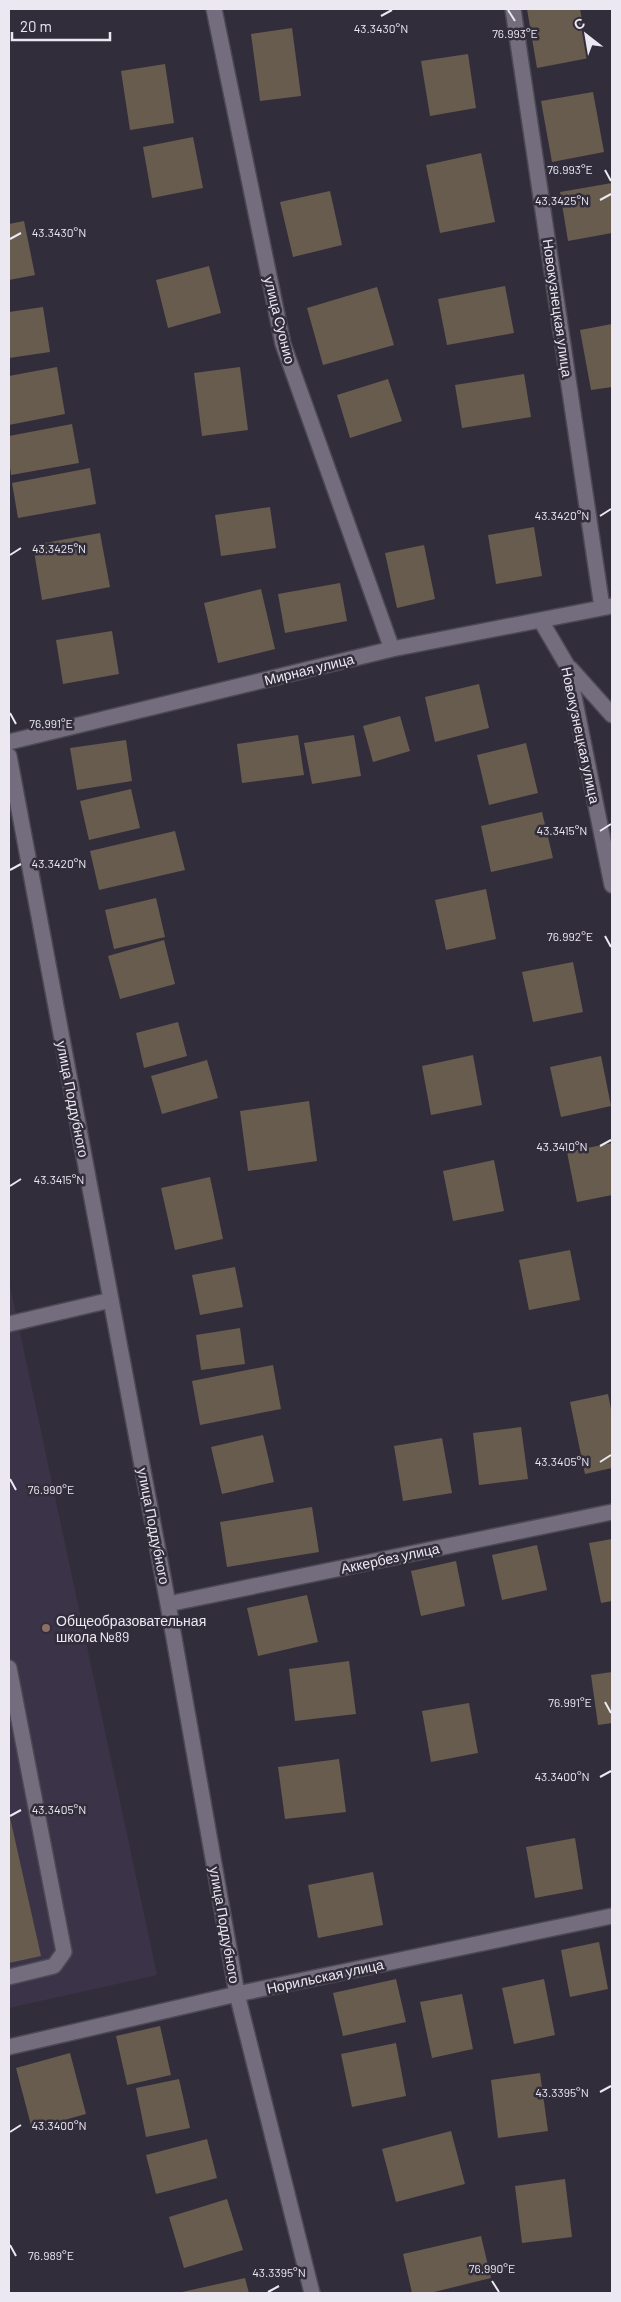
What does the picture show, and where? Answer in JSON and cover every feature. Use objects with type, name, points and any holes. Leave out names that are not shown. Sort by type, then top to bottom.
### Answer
[{"type":"street","name":"улица Суонио","points":[[214,9],[283,344],[392,649]]},
{"type":"street","name":"Новокузнецкая улица","points":[[513,9],[607,607]]},
{"type":"street","name":"Мирная улица","points":[[9,742],[392,649],[607,607]]},
{"type":"street","name":"Новокузнецкая улица","points":[[541,621],[568,667],[608,844],[612,885]]},
{"type":"street","points":[[568,667],[612,715]]},
{"type":"street","name":"улица Поддубного","points":[[9,756],[168,1604],[237,1994],[312,2293]]},
{"type":"street","points":[[9,1324],[111,1300]]},
{"type":"street","name":"Аккербез улица","points":[[168,1604],[612,1512]]},
{"type":"street","points":[[9,1668],[64,1952],[54,1966],[9,1977]]},
{"type":"street","name":"Норильская улица","points":[[9,2047],[237,1994],[612,1916]]},
{"type":"shaded area","name":"Общеобразовательная школа №89","points":[[9,1281],[157,1975],[9,2008]]},
{"type":"building","points":[[527,9],[580,9],[589,58],[537,68]]},
{"type":"building","points":[[292,28],[301,96],[260,101],[251,34]]},
{"type":"building","points":[[468,54],[476,108],[430,116],[421,61]]},
{"type":"building","points":[[165,64],[174,123],[130,130],[121,71]]},
{"type":"building","points":[[593,92],[604,152],[552,162],[541,101]]},
{"type":"building","points":[[193,137],[203,188],[152,198],[143,147]]},
{"type":"building","points":[[481,153],[495,222],[440,233],[426,165]]},
{"type":"building","points":[[612,183],[612,233],[568,241],[560,192]]},
{"type":"building","points":[[330,191],[342,245],[293,257],[280,202]]},
{"type":"building","points":[[24,221],[35,275],[9,280],[9,224]]},
{"type":"building","points":[[209,266],[221,313],[168,328],[156,280]]},
{"type":"building","points":[[505,286],[514,333],[447,345],[438,299]]},
{"type":"building","points":[[377,287],[394,345],[323,365],[307,308]]},
{"type":"building","points":[[43,307],[50,352],[9,358],[9,312]]},
{"type":"building","points":[[612,324],[612,387],[591,390],[580,330]]},
{"type":"building","points":[[57,367],[65,414],[9,425],[9,376]]},
{"type":"building","points":[[240,367],[248,430],[202,436],[194,373]]},
{"type":"building","points":[[524,374],[531,417],[462,428],[455,385]]},
{"type":"building","points":[[388,379],[402,421],[350,438],[337,395]]},
{"type":"building","points":[[72,424],[79,463],[11,475],[9,436]]},
{"type":"building","points":[[90,468],[96,504],[18,518],[12,483]]},
{"type":"building","points":[[270,507],[276,548],[221,556],[215,515]]},
{"type":"building","points":[[534,527],[542,576],[496,584],[488,535]]},
{"type":"building","points":[[100,533],[110,587],[42,600],[33,545]]},
{"type":"building","points":[[424,545],[435,599],[397,608],[385,553]]},
{"type":"building","points":[[340,583],[347,621],[285,633],[278,594]]},
{"type":"building","points":[[261,589],[275,649],[218,663],[204,603]]},
{"type":"building","points":[[112,631],[119,674],[63,684],[56,640]]},
{"type":"building","points":[[479,684],[489,728],[435,742],[425,697]]},
{"type":"building","points":[[400,716],[410,751],[373,762],[363,726]]},
{"type":"building","points":[[298,735],[304,775],[242,783],[237,744]]},
{"type":"building","points":[[354,735],[361,776],[312,784],[304,743]]},
{"type":"building","points":[[126,740],[132,781],[77,790],[70,748]]},
{"type":"building","points":[[526,743],[538,793],[489,805],[477,755]]},
{"type":"building","points":[[131,789],[140,828],[89,840],[80,801]]},
{"type":"building","points":[[542,812],[553,858],[491,872],[481,826]]},
{"type":"building","points":[[175,831],[185,870],[99,890],[90,851]]},
{"type":"building","points":[[486,889],[496,939],[446,950],[435,900]]},
{"type":"building","points":[[156,898],[165,937],[114,949],[105,910]]},
{"type":"building","points":[[164,940],[175,984],[120,999],[108,956]]},
{"type":"building","points":[[573,962],[583,1012],[533,1022],[522,972]]},
{"type":"building","points":[[178,1022],[187,1056],[144,1068],[136,1033]]},
{"type":"building","points":[[473,1055],[482,1105],[431,1115],[422,1066]]},
{"type":"building","points":[[601,1056],[611,1106],[561,1117],[550,1067]]},
{"type":"building","points":[[207,1060],[218,1098],[162,1114],[151,1076]]},
{"type":"building","points":[[309,1101],[317,1161],[248,1171],[240,1111]]},
{"type":"building","points":[[612,1143],[612,1195],[577,1202],[567,1152]]},
{"type":"building","points":[[494,1160],[504,1211],[453,1221],[443,1171]]},
{"type":"building","points":[[210,1177],[223,1239],[175,1250],[161,1188]]},
{"type":"building","points":[[570,1250],[580,1300],[529,1310],[519,1260]]},
{"type":"building","points":[[235,1267],[243,1307],[200,1315],[192,1275]]},
{"type":"building","points":[[240,1328],[245,1364],[201,1370],[196,1335]]},
{"type":"building","points":[[273,1365],[281,1409],[200,1425],[192,1381]]},
{"type":"building","points":[[608,1394],[612,1414],[612,1468],[585,1474],[570,1402]]},
{"type":"building","points":[[521,1427],[528,1479],[479,1485],[473,1433]]},
{"type":"building","points":[[263,1435],[274,1482],[222,1494],[211,1447]]},
{"type":"building","points":[[442,1438],[452,1493],[403,1501],[394,1446]]},
{"type":"building","points":[[312,1507],[319,1552],[227,1567],[220,1522]]},
{"type":"building","points":[[612,1539],[612,1601],[601,1603],[589,1543]]},
{"type":"building","points":[[537,1545],[547,1590],[502,1600],[492,1555]]},
{"type":"building","points":[[456,1561],[465,1606],[421,1616],[411,1571]]},
{"type":"building","points":[[307,1595],[318,1642],[258,1656],[247,1608]]},
{"type":"building","points":[[349,1661],[356,1714],[295,1721],[289,1669]]},
{"type":"building","points":[[612,1672],[612,1723],[598,1725],[591,1675]]},
{"type":"building","points":[[469,1703],[478,1753],[431,1762],[422,1711]]},
{"type":"building","points":[[339,1759],[346,1812],[285,1819],[278,1767]]},
{"type":"building","points":[[9,1813],[41,1956],[9,1963]]},
{"type":"building","points":[[575,1838],[583,1889],[535,1898],[526,1847]]},
{"type":"building","points":[[373,1872],[383,1925],[318,1938],[308,1885]]},
{"type":"building","points":[[599,1942],[608,1989],[570,1997],[561,1950]]},
{"type":"building","points":[[396,1979],[406,2022],[343,2036],[333,1993]]},
{"type":"building","points":[[544,1979],[555,2035],[514,2044],[502,1988]]},
{"type":"building","points":[[462,1994],[473,2049],[432,2058],[420,2002]]},
{"type":"building","points":[[160,2026],[171,2075],[127,2085],[116,2036]]},
{"type":"building","points":[[396,2043],[406,2096],[352,2107],[341,2054]]},
{"type":"building","points":[[70,2053],[86,2114],[32,2129],[16,2068]]},
{"type":"building","points":[[540,2073],[548,2131],[498,2138],[491,2080]]},
{"type":"building","points":[[179,2079],[190,2128],[146,2137],[136,2088]]},
{"type":"building","points":[[451,2131],[465,2184],[396,2202],[382,2149]]},
{"type":"building","points":[[207,2139],[217,2178],[156,2194],[146,2155]]},
{"type":"building","points":[[565,2179],[572,2237],[522,2243],[515,2186]]},
{"type":"building","points":[[227,2199],[243,2250],[184,2268],[169,2217]]},
{"type":"building","points":[[481,2236],[491,2278],[430,2293],[412,2293],[403,2254]]},
{"type":"building","points":[[245,2278],[249,2293],[182,2293],[182,2292]]},
{"type":"place","name":"Общеобразовательная школа №89","points":[[46,1628]]}]
